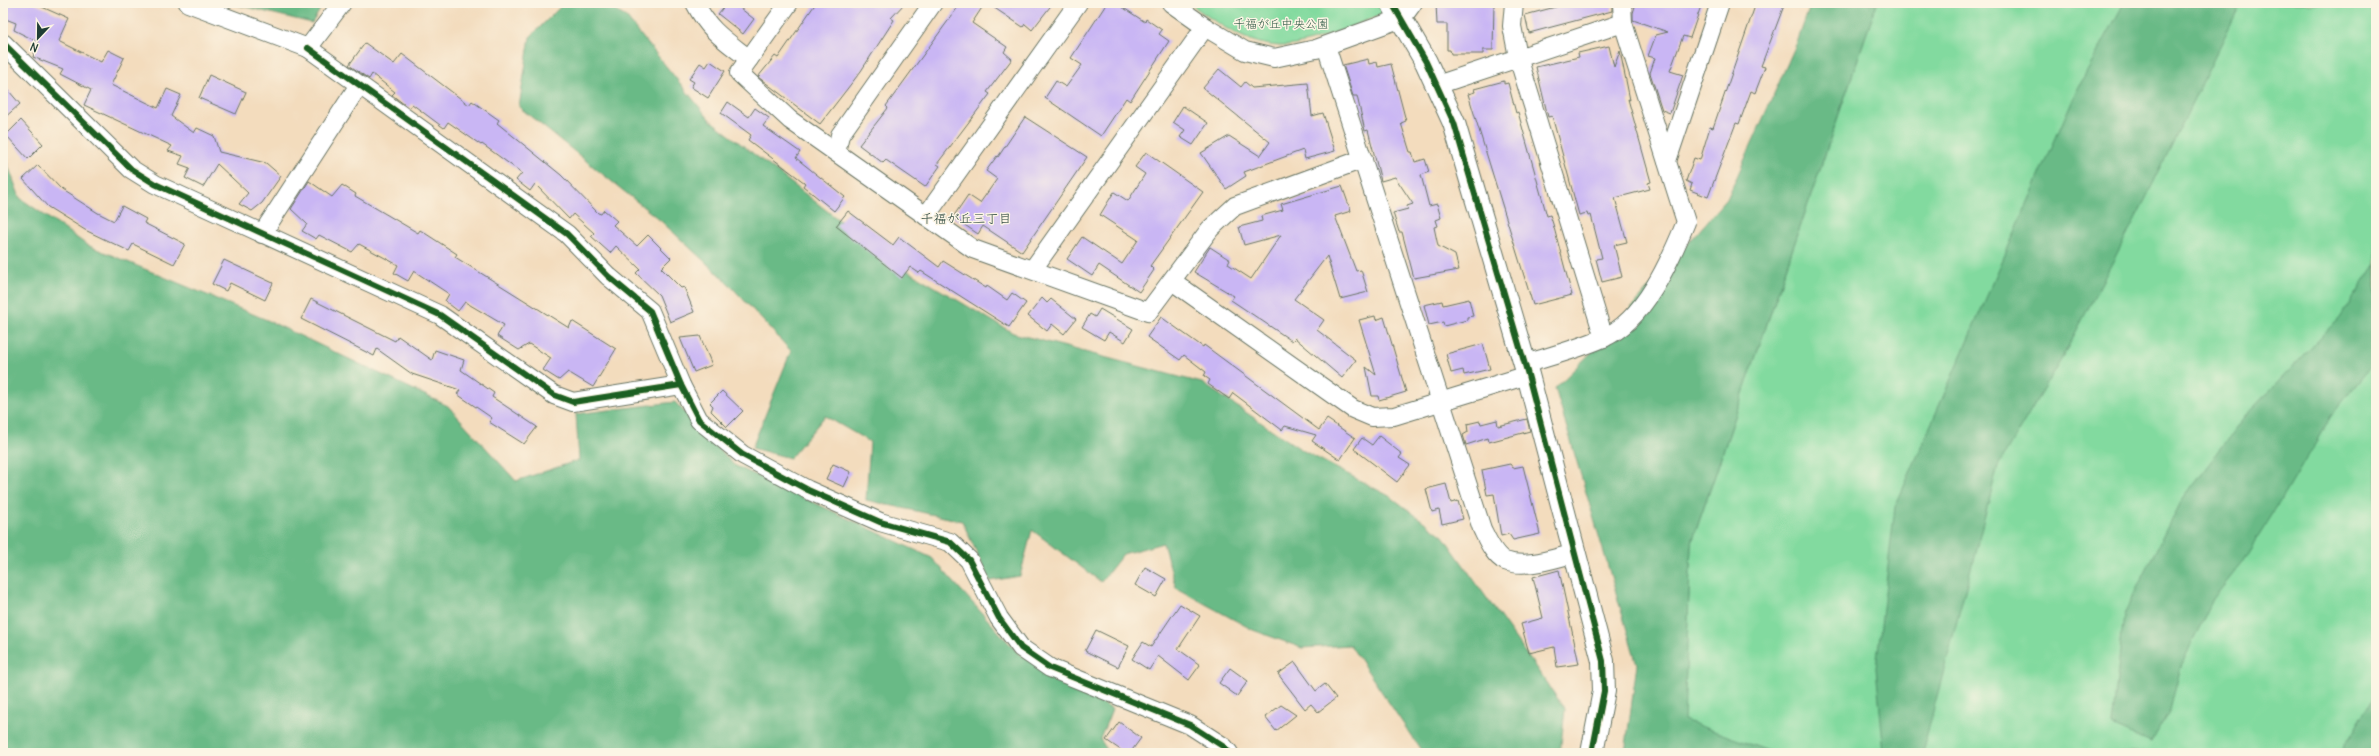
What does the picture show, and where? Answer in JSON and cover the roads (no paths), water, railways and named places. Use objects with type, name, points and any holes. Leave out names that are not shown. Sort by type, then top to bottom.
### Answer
[{"type":"street","points":[[188,3],[308,48],[567,234],[608,276],[650,311],[681,386],[699,420],[743,455],[808,490],[880,522],[950,542],[969,560],[999,618],[1021,648],[1050,668],[1190,725],[1224,747],[1228,753]]},
{"type":"street","points":[[308,48],[342,3]]},
{"type":"street","points":[[695,3],[704,22],[715,33],[749,59]]},
{"type":"street","points":[[789,3],[739,73],[790,120],[973,249],[1033,269],[1148,312],[1210,229],[1235,206],[1363,159]]},
{"type":"street","points":[[836,152],[840,135],[933,3]]},
{"type":"street","points":[[926,216],[1078,3]]},
{"type":"street","points":[[1171,3],[1205,27],[1245,51],[1274,58],[1299,54],[1326,46],[1402,8],[1454,123],[1527,370],[1576,553],[1603,661],[1604,691],[1592,753]]},
{"type":"street","points":[[1514,3],[1512,26],[1518,57],[1604,338]]},
{"type":"street","points":[[1172,281],[1353,409],[1372,417],[1394,416],[1440,402],[1527,370],[1604,338],[1622,326],[1653,288],[1671,257],[1686,222],[1623,23],[1622,3]]},
{"type":"street","points":[[1667,161],[1720,3]]},
{"type":"street","points":[[1437,85],[1623,23]]},
{"type":"street","points":[[1033,269],[1205,27]]},
{"type":"street","points":[[3,43],[131,169],[155,184],[440,315],[554,395],[573,402],[681,386]]},
{"type":"street","points":[[1326,46],[1482,529],[1492,549],[1504,561],[1522,564],[1576,553]]},
{"type":"street","points":[[262,234],[359,85]]},
{"type":"district","name":"千福が丘三丁目","points":[[966,218]]},
{"type":"park label","name":"千福が丘中央公園","points":[[1281,24]]}]
